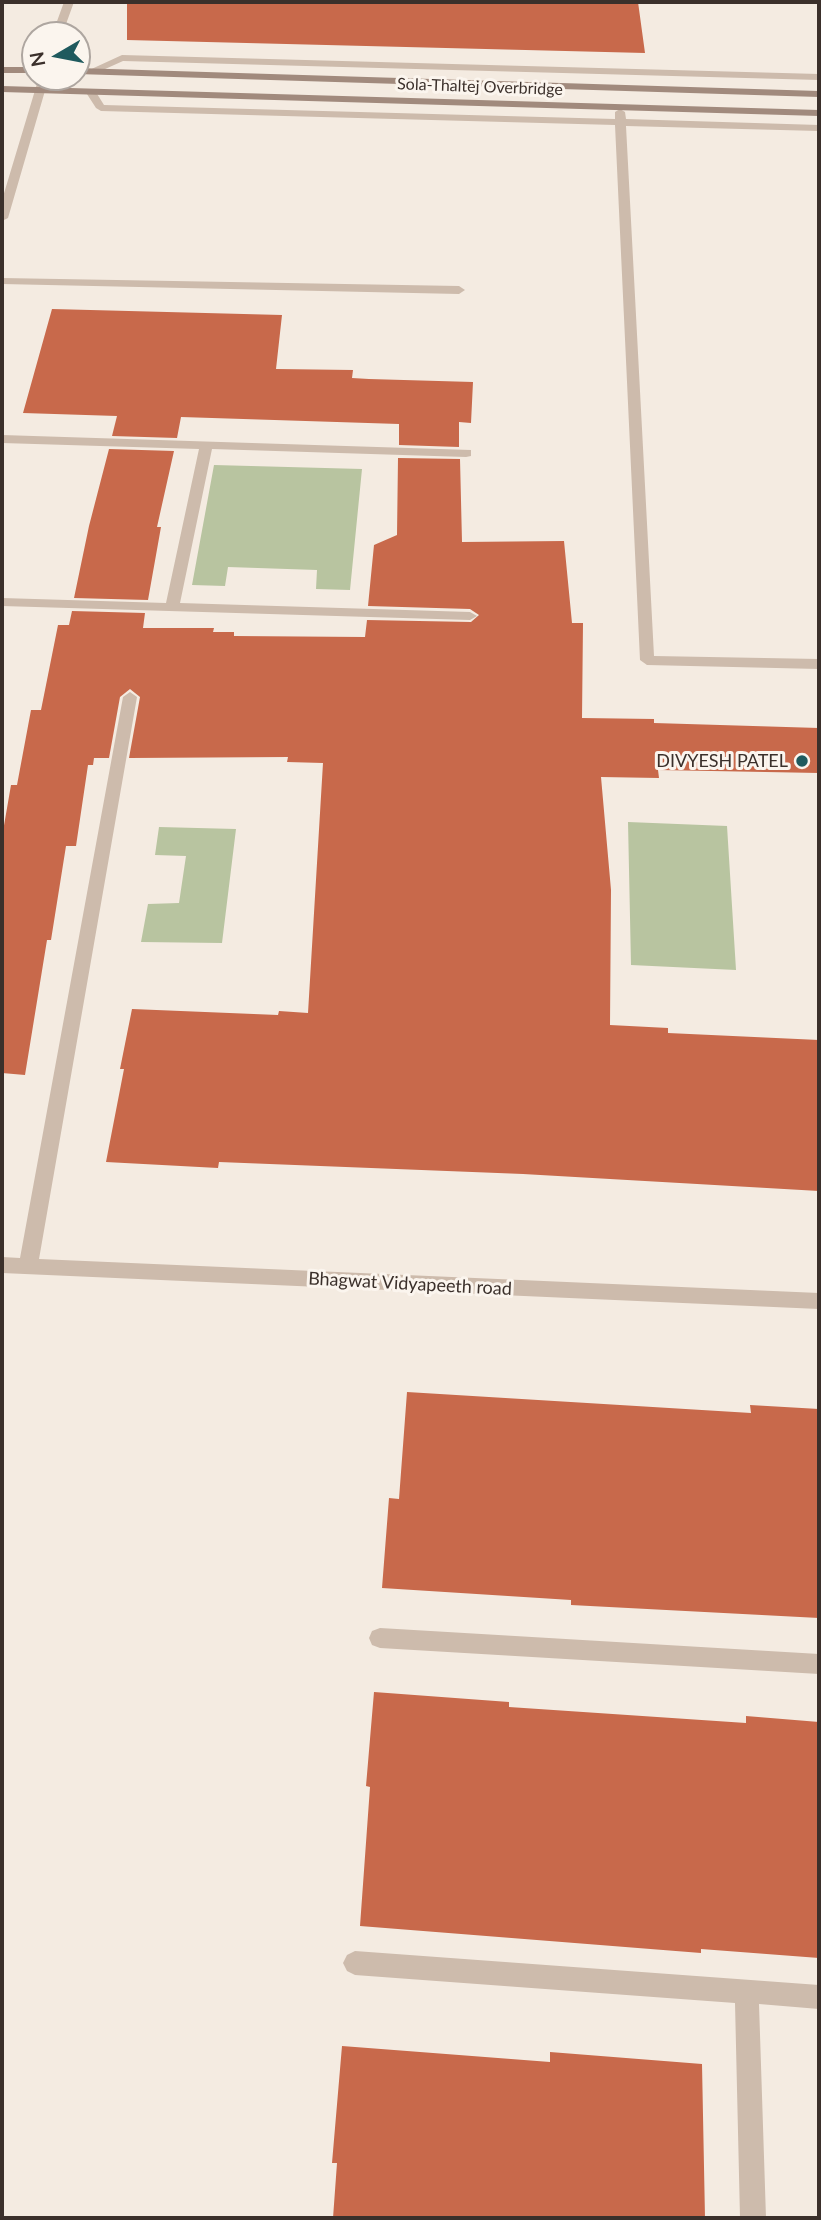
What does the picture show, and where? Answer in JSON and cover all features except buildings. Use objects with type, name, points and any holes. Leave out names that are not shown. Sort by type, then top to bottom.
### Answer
[{"type":"street","points":[[62,21],[69,2]]},
{"type":"street","points":[[91,72],[122,58],[819,77]]},
{"type":"street","points":[[2,70],[21,70]]},
{"type":"street","name":"Sola-Thaltej Overbridge","points":[[91,72],[819,94]]},
{"type":"street","name":"Sola-Thaltej Overbridge","points":[[2,89],[21,90]]},
{"type":"street","points":[[2,218],[40,91]]},
{"type":"street","points":[[90,91],[101,108],[819,128]]},
{"type":"street","name":"Sola-Thaltej Overbridge","points":[[90,91],[819,113]]},
{"type":"street","points":[[620,107],[647,660],[819,664]]},
{"type":"street","points":[[2,281],[459,290]]},
{"type":"street","points":[[2,439],[466,453]]},
{"type":"street","points":[[172,607],[206,445]]},
{"type":"street","points":[[2,603],[470,616]]},
{"type":"street","points":[[28,1266],[130,697]]},
{"type":"street","name":"Bhagwat Vidyapeeth road","points":[[2,1265],[819,1301]]},
{"type":"street","points":[[380,1638],[819,1664]]},
{"type":"street","points":[[355,1963],[819,1997]]},
{"type":"street","points":[[747,1991],[754,2218]]},
{"type":"green space","points":[[214,465],[362,469],[350,590],[316,589],[317,570],[228,567],[225,586],[192,585]]},
{"type":"green space","points":[[628,822],[727,826],[736,970],[631,965]]},
{"type":"green space","points":[[159,827],[236,829],[222,943],[141,942],[148,904],[179,903],[186,856],[155,855]]},
{"type":"place","name":"DIVYESH PATEL","points":[[802,761]]}]
